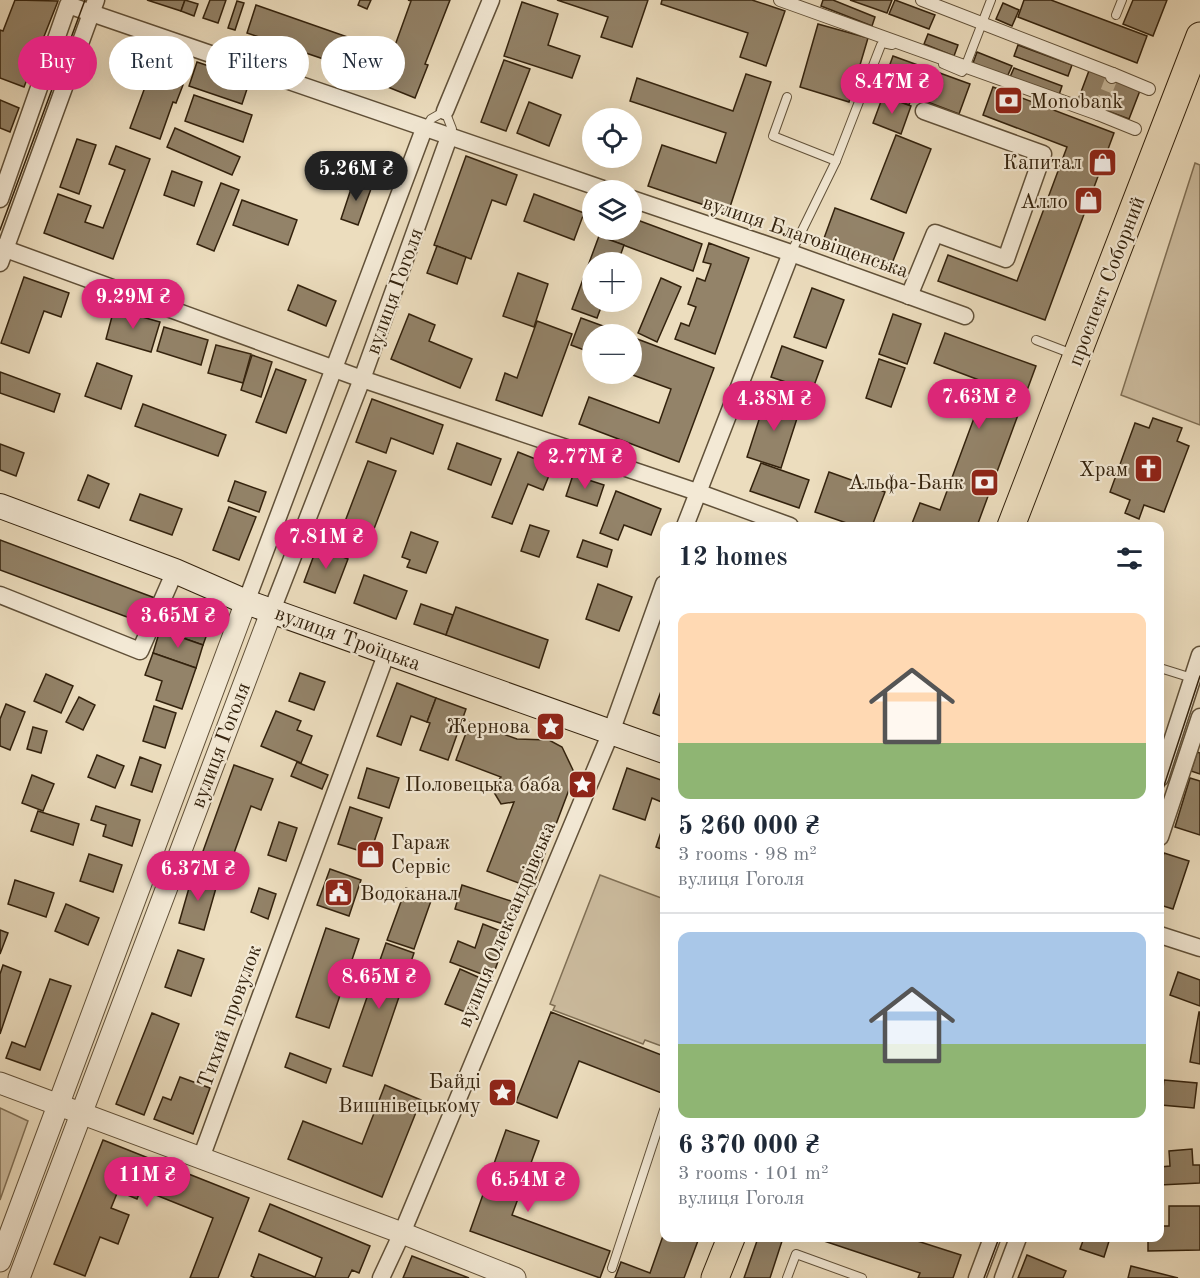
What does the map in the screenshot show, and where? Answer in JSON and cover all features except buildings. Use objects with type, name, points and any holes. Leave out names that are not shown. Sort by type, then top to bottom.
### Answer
[{"type":"main road","name":"проспект Соборний","points":[[1013,522],[1200,36]]},
{"type":"main road","name":"вулиця Троїцька","points":[[0,506],[176,571],[246,602],[660,750]]},
{"type":"main road","points":[[715,1278],[729,1242]]},
{"type":"main road","points":[[734,1278],[748,1242]]},
{"type":"street","name":"вулиця Гоголя","points":[[445,111],[491,0]]},
{"type":"street","points":[[780,0],[1099,111],[1135,129]]},
{"type":"street","points":[[922,0],[1149,89]]},
{"type":"street","points":[[0,199],[69,3],[93,7],[424,129],[582,182]]},
{"type":"street","points":[[93,7],[2,253],[779,522]]},
{"type":"street","points":[[909,296],[935,233],[1006,260],[1043,154],[924,111]]},
{"type":"street","name":"вулиця Гоголя","points":[[0,1261],[424,129]]},
{"type":"street","name":"вулиця Гоголя","points":[[19,1278],[80,1113],[362,379],[449,137]]},
{"type":"street","name":"вулиця Благовіщенська","points":[[642,202],[965,316]]},
{"type":"street","points":[[686,522],[791,254]]},
{"type":"street","points":[[0,595],[140,651],[176,571]]},
{"type":"street","name":"вулиця Олександрівська","points":[[381,1278],[402,1233],[611,732],[660,595]]},
{"type":"street","name":"Тихий провулок","points":[[201,1158],[387,652]]},
{"type":"street","points":[[1164,767],[1196,680],[1200,655]]},
{"type":"street","points":[[1164,825],[1200,717]]},
{"type":"street","points":[[1164,936],[1200,948]]},
{"type":"street","points":[[0,1083],[402,1233],[507,1277]]},
{"type":"street","points":[[977,1278],[990,1242]]},
{"type":"street","points":[[1003,1278],[1016,1242]]},
{"type":"lane","points":[[791,254],[836,161],[881,45],[883,43],[962,72],[991,0]]},
{"type":"lane","points":[[1116,15],[1122,0]]},
{"type":"lane","points":[[788,97],[773,136],[836,161]]},
{"type":"lane","name":"вулиця Гоголя","points":[[424,129],[430,119],[445,111],[452,129],[449,137]]},
{"type":"lane","points":[[1036,340],[1078,356]]},
{"type":"lane","points":[[1164,669],[1196,680]]},
{"type":"lane","points":[[612,1268],[660,1122]]},
{"type":"lane","points":[[787,1278],[796,1254],[862,1278]]},
{"type":"shaded area","points":[[1195,163],[1200,165],[1200,425],[1121,395]]},
{"type":"shaded area","points":[[600,875],[660,898],[660,1046],[645,1040],[643,1044],[553,1010],[555,1006],[550,1004]]},
{"type":"shaded area","points":[[0,1108],[28,1121],[0,1200]]},
{"type":"tunnel","points":[[1100,108],[1112,77]]},
{"type":"tram line","points":[[0,230],[85,0]]},
{"type":"tram line","points":[[1164,786],[1200,676]]},
{"type":"tram line","points":[[984,1278],[998,1242]]},
{"type":"place","name":"Monobank","points":[[1009,101]]},
{"type":"place","name":"Капитал","points":[[1103,162]]},
{"type":"place","name":"Алло","points":[[1089,201]]},
{"type":"place","name":"Храм","points":[[1149,469]]},
{"type":"place","name":"Альфа-Банк","points":[[985,482]]},
{"type":"place","name":"Жернова","points":[[551,726]]},
{"type":"place","name":"Половецька баба","points":[[582,784]]},
{"type":"place","name":"Гараж Сервіс","points":[[370,854]]},
{"type":"place","name":"Водоканал","points":[[339,893]]},
{"type":"place","name":"Байді Вишнівецькому","points":[[502,1093]]}]
